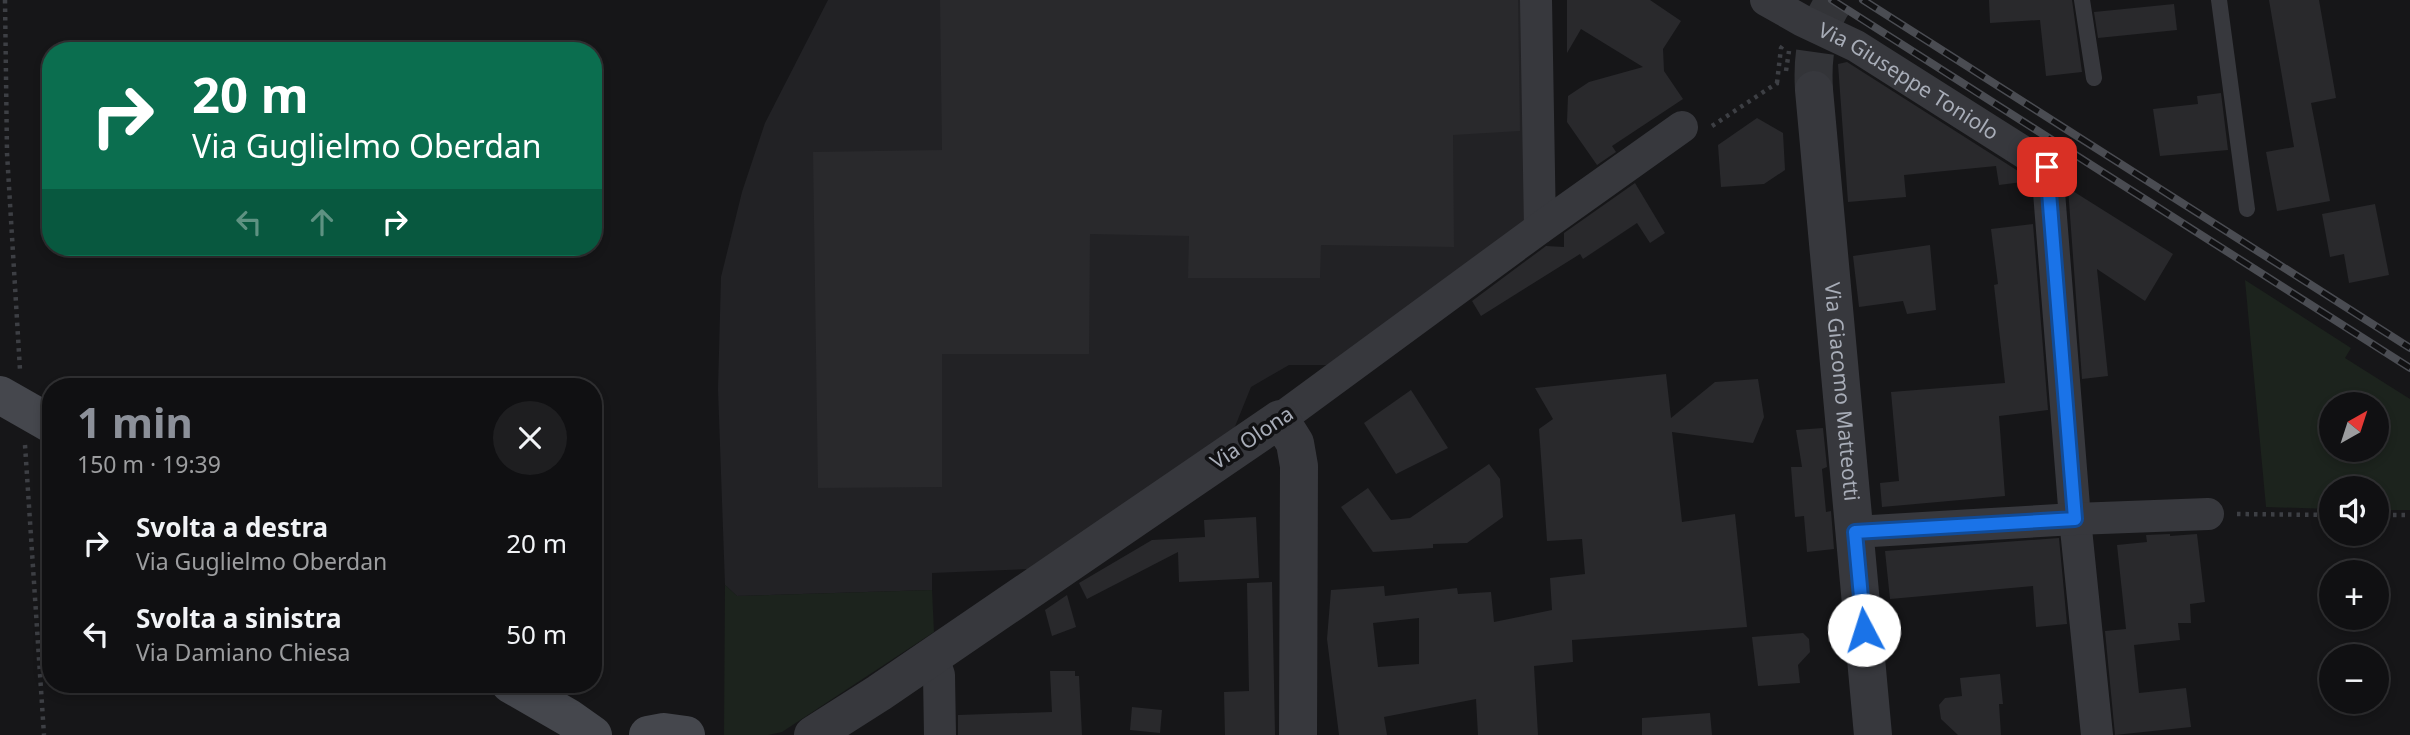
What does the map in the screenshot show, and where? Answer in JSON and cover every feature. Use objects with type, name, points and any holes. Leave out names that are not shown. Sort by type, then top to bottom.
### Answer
[{"type":"main road","points":[[526,693],[593,735]]},
{"type":"main road","points":[[648,735],[664,732],[686,735]]},
{"type":"street","points":[[1536,0],[1540,228]]},
{"type":"street","name":"Via Giuseppe Toniolo","points":[[1766,0],[1856,46],[2047,167],[2075,519]]},
{"type":"street","name":"Via Giacomo Matteotti","points":[[1799,86],[1855,532],[1873,735]]},
{"type":"street","name":"Via Olona","points":[[813,735],[879,694],[1280,419],[1540,228],[1695,128]]},
{"type":"street","points":[[1280,419],[1295,443],[1299,466],[1298,735]]},
{"type":"street","points":[[1855,532],[2208,514]]},
{"type":"street","points":[[2075,519],[2097,735]]},
{"type":"street","points":[[932,656],[939,675],[940,735]]},
{"type":"lane","points":[[2082,0],[2094,78]]},
{"type":"lane","points":[[2219,0],[2247,209]]},
{"type":"path","points":[[5,0],[7,153],[44,735]]},
{"type":"path","points":[[1789,51],[1799,86]]},
{"type":"path","points":[[1695,128],[1777,83]]},
{"type":"path","points":[[2208,514],[2319,515]]},
{"type":"path","points":[[2389,515],[2410,515]]},
{"type":"shaded area","points":[[828,0],[1525,0],[1525,230],[1327,365],[1289,365],[1251,387],[1234,429],[1028,569],[932,573],[932,590],[737,596],[725,585],[718,389],[721,277],[742,192],[765,123]]},
{"type":"shaded area","points":[[2245,280],[2351,348],[2345,358],[2410,399],[2410,510],[2389,510],[2389,476],[2319,476],[2319,509],[2266,507]]},
{"type":"shaded area","points":[[725,585],[737,596],[932,590],[934,632],[782,732],[768,735],[724,735]]},
{"type":"building","points":[[940,0],[1518,0],[1520,131],[1453,135],[1454,247],[1321,245],[1320,278],[1188,278],[1189,236],[1090,234],[1089,354],[942,354],[942,487],[818,488],[813,152],[942,150]]},
{"type":"building","points":[[1567,0],[1650,0],[1681,21],[1663,49],[1664,71],[1683,99],[1612,146],[1616,152],[1597,165],[1567,122],[1568,96],[1589,82],[1643,67],[1581,29],[1567,53]]},
{"type":"building","points":[[1989,0],[2072,0],[2082,72],[2046,76],[2040,20],[1990,23]]},
{"type":"building","points":[[2269,0],[2319,0],[2336,98],[2311,103],[2330,201],[2277,211],[2266,152],[2294,147]]},
{"type":"building","points":[[2174,4],[2177,30],[2098,38],[2094,12]]},
{"type":"building","points":[[1847,62],[2030,181],[1999,185],[1996,166],[1904,175],[1906,197],[1848,202],[1838,64]]},
{"type":"building","points":[[2221,93],[2228,150],[2160,156],[2153,109],[2198,104],[2197,96]]},
{"type":"building","points":[[1757,118],[1783,133],[1785,170],[1764,184],[1721,187],[1718,145]]},
{"type":"building","points":[[1635,183],[1665,233],[1650,243],[1637,223],[1583,259],[1580,254],[1481,316],[1472,301],[1546,246],[1564,247],[1564,233]]},
{"type":"building","points":[[2068,188],[2173,254],[2145,301],[2097,269],[2108,376],[2082,379]]},
{"type":"building","points":[[2375,204],[2389,275],[2349,283],[2344,254],[2330,257],[2322,214]]},
{"type":"building","points":[[2033,224],[2048,410],[1999,416],[2005,496],[1882,507],[1880,483],[1899,481],[1891,392],[2005,383],[1991,229]]},
{"type":"building","points":[[1930,245],[1936,310],[1907,314],[1903,301],[1859,307],[1853,256]]},
{"type":"building","points":[[1666,374],[1671,418],[1715,382],[1758,379],[1764,417],[1753,443],[1672,432],[1682,522],[1735,514],[1747,627],[1572,640],[1573,662],[1534,666],[1538,735],[1478,735],[1476,699],[1384,717],[1387,735],[1339,735],[1327,639],[1331,590],[1384,586],[1385,596],[1457,588],[1458,594],[1491,592],[1494,622],[1552,610],[1550,578],[1585,574],[1582,539],[1547,541],[1539,429],[1553,419],[1535,388]],"holes":[[[1419,618],[1419,664],[1378,667],[1373,623]]]},
{"type":"building","points":[[1411,390],[1448,448],[1396,474],[1364,423]]},
{"type":"building","points":[[1823,428],[1827,467],[1822,469],[1826,512],[1831,511],[1834,549],[1807,552],[1804,516],[1795,517],[1791,467],[1802,467],[1796,430]]},
{"type":"building","points":[[1489,464],[1500,479],[1503,517],[1467,543],[1433,544],[1433,548],[1373,552],[1341,507],[1368,488],[1391,520],[1410,518]]},
{"type":"building","points":[[1256,517],[1259,578],[1179,582],[1178,552],[1087,599],[1079,583],[1152,540],[1205,537],[1204,520]]},
{"type":"building","points":[[2197,534],[2205,602],[2190,604],[2191,623],[2178,623],[2180,640],[2134,645],[2139,693],[2186,688],[2191,727],[2115,735],[2105,631],[2126,629],[2117,545],[2147,542],[2146,535]]},
{"type":"building","points":[[2059,538],[2067,624],[2036,627],[2033,586],[1890,599],[1885,551]]},
{"type":"building","points":[[1272,582],[1275,735],[1225,735],[1224,692],[1249,691],[1247,583]]},
{"type":"building","points":[[1067,595],[1076,627],[1052,636],[1045,610]]},
{"type":"building","points":[[1803,633],[1809,639],[1810,652],[1798,665],[1800,683],[1758,686],[1752,637]]},
{"type":"building","points":[[1050,671],[1075,671],[1075,676],[1079,676],[1082,735],[958,735],[958,715],[1052,712]]},
{"type":"building","points":[[2000,674],[2003,704],[1999,704],[2001,735],[1958,735],[1941,719],[1939,705],[1945,698],[1962,696],[1960,678]]},
{"type":"building","points":[[1132,707],[1162,710],[1160,733],[1130,730]]},
{"type":"building","points":[[1710,713],[1712,735],[1642,735],[1642,718]]},
{"type":"tunnel","points":[[1814,90],[1819,32],[1835,0]]},
{"type":"railway","points":[[1832,0],[2410,368]]},
{"type":"railway","points":[[1863,0],[2410,348]]},
{"type":"route","points":[[1864,630],[1855,532],[2075,519],[2047,167]]}]
